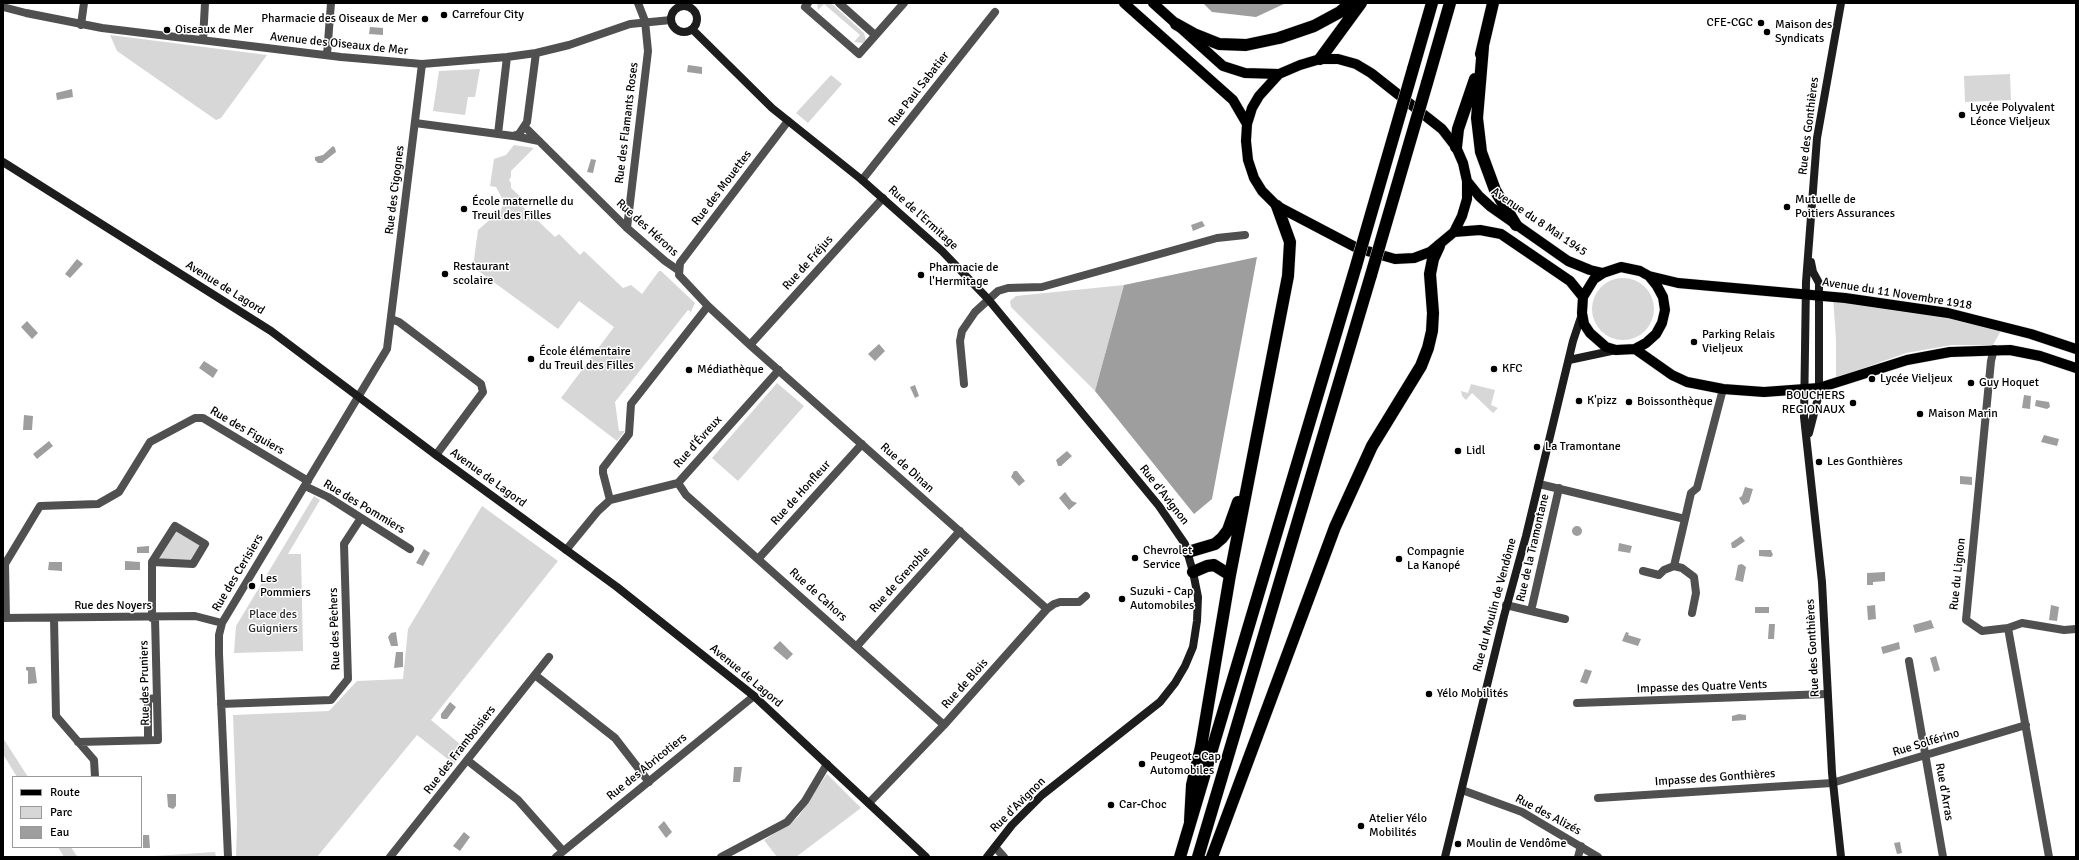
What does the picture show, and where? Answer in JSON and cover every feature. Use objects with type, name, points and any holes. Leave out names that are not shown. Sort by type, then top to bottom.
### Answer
[{"type":"highway","points":[[1176,24],[1194,34],[1219,44],[1246,45],[1279,38],[1314,26],[1340,12],[1351,3]]},
{"type":"highway","points":[[1320,59],[1361,3]]},
{"type":"highway","points":[[1180,857],[1356,266],[1432,3]]},
{"type":"highway","points":[[1198,857],[1371,275],[1450,3]]},
{"type":"highway","points":[[1456,147],[1458,129],[1473,90],[1493,3]]},
{"type":"highway","points":[[1483,47],[1478,118],[1481,152],[1496,190],[1516,225]]},
{"type":"highway","points":[[1190,821],[1192,785],[1210,703],[1230,575],[1288,276],[1290,242],[1277,206]]},
{"type":"highway","points":[[1212,857],[1335,527],[1372,446],[1420,366],[1428,348],[1432,331],[1433,313],[1430,274],[1433,259],[1439,246]]},
{"type":"highway","points":[[1188,552],[1215,544],[1228,530],[1250,469]]},
{"type":"highway","points":[[1193,572],[1207,566],[1214,565],[1230,575]]},
{"type":"main road","points":[[1124,3],[1233,100],[1247,124]]},
{"type":"main road","name":"Avenue du 8 Mai 1945","points":[[1153,3],[1223,66],[1245,73],[1279,74]]},
{"type":"main road","name":"Avenue du 8 Mai 1945","points":[[1320,59],[1350,62],[1371,73],[1442,129],[1456,147],[1463,163],[1467,182],[1465,205],[1462,216],[1454,232],[1439,246],[1414,258],[1395,259],[1380,256],[1357,248],[1277,206],[1262,191],[1254,178],[1248,160],[1246,141],[1247,124],[1252,108],[1259,96],[1279,74],[1300,65],[1320,59]]},
{"type":"main road","name":"Avenue du 8 Mai 1945","points":[[1467,182],[1479,196],[1516,225],[1568,261],[1590,270],[1603,273],[1612,269],[1631,268],[1649,276],[1678,283],[1806,294]]},
{"type":"main road","points":[[1454,232],[1480,230],[1501,234],[1570,281],[1583,297]]},
{"type":"main road","points":[[1603,273],[1594,279],[1583,297],[1582,313],[1590,333],[1606,347],[1616,350],[1635,349],[1646,343],[1656,334],[1662,323],[1665,310],[1663,297],[1658,286],[1649,276]]},
{"type":"main road","name":"Avenue du 11 Novembre 1918","points":[[1806,294],[1948,313],[2032,334],[2076,349]]},
{"type":"main road","points":[[1635,349],[1680,379],[1722,390],[1780,392],[1819,388],[1907,360],[1932,355],[1994,349],[2025,352],[2076,368]]},
{"type":"street","points":[[81,25],[84,3]]},
{"type":"street","points":[[202,40],[205,3]]},
{"type":"street","points":[[327,55],[332,3]]},
{"type":"street","points":[[638,3],[645,21]]},
{"type":"street","points":[[808,3],[805,7],[859,54],[904,3]]},
{"type":"street","points":[[839,3],[875,35]]},
{"type":"street","name":"Rue des Gonthières","points":[[1840,857],[1832,783],[1822,582],[1808,438],[1804,417],[1804,390],[1806,294],[1817,138],[1841,3]]},
{"type":"street","points":[[681,5],[696,7],[697,20],[692,29],[685,32],[677,30],[671,20],[673,11],[681,5]]},
{"type":"street","name":"Avenue des Oiseaux de Mer","points":[[3,7],[81,25],[327,55],[422,64],[508,57],[536,53],[569,45],[630,24],[645,21],[671,20]]},
{"type":"street","name":"Rue Paul Sabatier","points":[[862,180],[995,12]]},
{"type":"street","name":"Rue des Flamants Roses","points":[[627,228],[648,51],[645,21]]},
{"type":"street","name":"Rue de l'Ermitage","points":[[692,29],[788,122],[862,180],[942,251],[988,299]]},
{"type":"street","points":[[513,136],[519,134],[525,127],[536,53]]},
{"type":"street","points":[[498,134],[508,57]]},
{"type":"street","name":"Rue des Cigognes","points":[[359,397],[387,349],[422,64]]},
{"type":"street","name":"Rue des Mouettes","points":[[678,270],[680,263],[788,122]]},
{"type":"street","points":[[415,123],[513,136],[539,141]]},
{"type":"street","name":"Rue des Hérons","points":[[525,127],[627,228],[665,262],[678,270],[682,280],[750,345]]},
{"type":"street","name":"Avenue de Lagord","points":[[3,162],[271,331],[436,455],[617,587],[754,696],[926,857]]},
{"type":"street","name":"Rue de Fréjus","points":[[750,345],[883,198]]},
{"type":"street","points":[[964,384],[960,341],[962,331],[975,312],[998,291],[1008,288],[1042,287],[1218,238],[1245,235]]},
{"type":"street","name":"Rue des Gonthières","points":[[1808,438],[1819,388],[1820,295],[1819,282],[1813,272],[1809,253]]},
{"type":"street","name":"Rue d'Avignon","points":[[987,857],[1012,826],[1042,795],[1160,702],[1186,666],[1193,647],[1198,621],[1198,597],[1193,572],[1188,552],[1177,530],[1160,506],[988,299]]},
{"type":"street","points":[[610,500],[603,468],[629,434],[629,411],[631,404],[708,306]]},
{"type":"street","name":"Rue du Moulin de Vendôme","points":[[1445,857],[1506,605],[1539,484],[1582,313]]},
{"type":"street","points":[[391,319],[399,322],[481,384],[482,392],[436,455]]},
{"type":"street","name":"Rue de Dinan","points":[[750,345],[1047,609]]},
{"type":"street","name":"Rue du Lignon","points":[[1994,349],[1991,361],[1966,620],[1982,631],[2008,628]]},
{"type":"street","points":[[1569,360],[1616,350]]},
{"type":"street","name":"Rue d'Évreux","points":[[566,550],[598,511],[610,500],[678,482],[779,370]]},
{"type":"street","points":[[1674,566],[1691,493],[1697,488],[1722,390]]},
{"type":"street","name":"Rue des Cerisiers","points":[[228,857],[219,635],[222,623],[359,397]]},
{"type":"street","name":"Rue des Figuiers","points":[[4,618],[5,564],[40,506],[98,504],[118,492],[150,442],[195,418],[203,418],[306,484]]},
{"type":"street","name":"Rue de Honfleur","points":[[759,558],[862,444]]},
{"type":"street","name":"Rue de Cahors","points":[[678,482],[686,495],[759,558],[944,725]]},
{"type":"street","name":"Rue des Pommiers","points":[[306,484],[410,549]]},
{"type":"street","name":"Rue de la Tramontane","points":[[1539,484],[1685,519]]},
{"type":"street","name":"Rue de la Tramontane","points":[[1506,605],[1531,611],[1559,488]]},
{"type":"street","name":"Rue des Pêchers","points":[[221,704],[331,700],[348,679],[344,544],[361,518]]},
{"type":"street","points":[[174,526],[205,544],[193,564],[152,562],[174,526]]},
{"type":"street","name":"Rue de Grenoble","points":[[857,646],[960,531]]},
{"type":"street","name":"Rue des Pruniers","points":[[78,742],[158,740],[152,562]]},
{"type":"street","points":[[1643,571],[1658,575],[1664,570],[1674,566],[1682,568],[1694,578],[1696,593],[1692,613]]},
{"type":"street","name":"Rue de Blois","points":[[869,803],[944,725],[1047,609],[1060,602],[1079,602],[1086,596]]},
{"type":"street","points":[[1531,611],[1565,620]]},
{"type":"street","name":"Rue des Noyers","points":[[4,618],[154,618],[195,616],[222,623]]},
{"type":"street","points":[[54,618],[56,716],[94,760]]},
{"type":"street","points":[[2049,857],[2008,628],[2022,623],[2064,630],[2076,629]]},
{"type":"street","name":"Rue des Framboisiers","points":[[390,857],[549,657]]},
{"type":"street","name":"Rue d'Arras","points":[[1909,661],[1943,857]]},
{"type":"street","points":[[535,674],[616,738],[649,782]]},
{"type":"street","name":"Impasse des Quatre Vents","points":[[1577,703],[1827,694]]},
{"type":"street","name":"Rue des Abricotiers","points":[[556,857],[754,696]]},
{"type":"street","name":"Rue Solférino","points":[[1832,783],[2026,725]]},
{"type":"street","points":[[93,742],[94,776]]},
{"type":"street","points":[[467,760],[518,800],[563,851]]},
{"type":"street","points":[[721,857],[787,822],[805,800],[827,764]]},
{"type":"street","name":"Impasse des Gonthières","points":[[1598,798],[1832,783]]},
{"type":"street","name":"Rue des Alizés","points":[[1462,790],[1522,812],[1598,857]]},
{"type":"street","points":[[1578,857],[1581,846]]},
{"type":"street","points":[[995,847],[1004,857]]},
{"type":"green space","points":[[817,3],[831,3],[864,33],[866,40],[863,43],[854,42],[860,35],[824,4],[818,10]]},
{"type":"green space","points":[[110,35],[267,55],[221,118],[216,120],[117,51]]},
{"type":"green space","points":[[480,69],[475,97],[468,97],[465,115],[433,111],[439,71]]},
{"type":"green space","points":[[2010,74],[2011,100],[1965,102],[1964,76]]},
{"type":"green space","points":[[831,75],[842,84],[808,123],[796,113]]},
{"type":"green space","points":[[514,145],[534,148],[511,171],[511,177],[509,180],[511,183],[511,188],[525,201],[521,205],[555,237],[559,234],[580,255],[584,251],[623,288],[631,285],[642,294],[659,271],[661,271],[695,303],[691,312],[688,310],[615,402],[619,431],[625,431],[617,441],[561,398],[614,327],[579,301],[558,329],[473,267],[478,230],[501,210],[504,202],[496,187],[490,186],[494,159],[506,155]]},
{"type":"green space","points":[[1623,278],[1635,281],[1645,287],[1651,297],[1654,309],[1651,321],[1645,331],[1635,337],[1623,340],[1611,337],[1601,331],[1595,321],[1592,309],[1595,297],[1601,287],[1611,281]]},
{"type":"green space","points":[[1124,285],[1095,391],[1011,307],[1010,301],[1016,296]]},
{"type":"green space","points":[[1833,297],[2003,327],[1993,345],[1952,345],[1906,353],[1836,378],[1836,339]]},
{"type":"green space","points":[[777,383],[804,406],[738,481],[712,458]]},
{"type":"green space","points":[[1471,384],[1495,390],[1491,405],[1498,408],[1493,413],[1472,393],[1466,400],[1462,396],[1461,391],[1468,393]]},
{"type":"green space","name":"Place des Guigniers","points":[[314,496],[320,500],[288,554],[301,554],[303,651],[234,653],[236,626]]},
{"type":"green space","points":[[482,506],[558,561],[431,720],[466,749],[454,764],[417,735],[317,857],[236,857],[237,823],[233,715],[329,711],[357,681],[403,679],[408,629]]},
{"type":"green space","points":[[175,526],[205,544],[193,564],[152,562]]},
{"type":"green space","points":[[3,738],[27,776],[16,776],[3,754]]},
{"type":"green space","points":[[827,774],[861,808],[796,857],[777,857],[764,840],[798,817]]},
{"type":"green space","points":[[59,848],[72,848],[76,855],[80,857],[64,857]]},
{"type":"green space","points":[[215,852],[216,857],[139,857]]},
{"type":"water","points":[[1203,3],[1286,3],[1256,17],[1212,12]]},
{"type":"water","points":[[370,27],[383,28],[383,35],[369,34]]},
{"type":"water","points":[[688,65],[702,67],[702,74],[687,72]]},
{"type":"water","points":[[72,89],[73,97],[57,100],[56,93]]},
{"type":"water","points":[[333,146],[336,152],[322,163],[318,163],[315,160],[315,157],[323,155]]},
{"type":"water","points":[[591,159],[596,160],[593,173],[587,172]]},
{"type":"water","points":[[1202,221],[1205,226],[1193,231],[1191,225]]},
{"type":"water","points":[[1257,257],[1212,499],[1194,514],[1095,391],[1124,285]]},
{"type":"water","points":[[77,259],[83,264],[70,278],[65,274]]},
{"type":"water","points":[[27,321],[38,333],[32,339],[21,327]]},
{"type":"water","points":[[879,344],[885,351],[875,361],[868,354]]},
{"type":"water","points":[[204,361],[218,370],[213,378],[199,368]]},
{"type":"water","points":[[915,385],[919,396],[915,398],[910,387]]},
{"type":"water","points":[[2024,395],[2031,396],[2030,409],[2022,408]]},
{"type":"water","points":[[2036,400],[2049,402],[2050,407],[2047,409],[2035,406]]},
{"type":"water","points":[[24,415],[33,416],[32,430],[23,430]]},
{"type":"water","points":[[2044,435],[2059,439],[2057,446],[2041,442]]},
{"type":"water","points":[[49,441],[53,446],[37,459],[33,454]]},
{"type":"water","points":[[1067,451],[1072,456],[1061,466],[1058,466],[1056,460]]},
{"type":"water","points":[[1014,471],[1017,471],[1025,481],[1019,486],[1011,477]]},
{"type":"water","points":[[1960,476],[1972,477],[1972,485],[1960,484]]},
{"type":"water","points":[[1745,487],[1753,489],[1749,502],[1743,505],[1739,498],[1742,496]]},
{"type":"water","points":[[1065,492],[1072,501],[1077,503],[1069,510],[1059,498]]},
{"type":"water","points":[[1575,526],[1579,526],[1581,527],[1581,535],[1575,536],[1572,533],[1572,529]]},
{"type":"water","points":[[1741,536],[1745,541],[1735,548],[1732,548],[1731,543]]},
{"type":"water","points":[[1619,543],[1632,546],[1630,553],[1618,551]]},
{"type":"water","points":[[149,546],[149,553],[137,553],[137,547]]},
{"type":"water","points":[[424,549],[430,553],[423,566],[416,563]]},
{"type":"water","points":[[1759,550],[1771,550],[1773,555],[1771,557],[1759,556]]},
{"type":"water","points":[[125,561],[140,562],[140,570],[125,570]]},
{"type":"water","points":[[49,562],[62,562],[62,571],[48,570]]},
{"type":"water","points":[[1742,564],[1746,567],[1743,582],[1735,580],[1738,565]]},
{"type":"water","points":[[1885,572],[1885,581],[1873,582],[1873,585],[1867,585],[1867,573]]},
{"type":"water","points":[[1875,605],[1876,619],[1868,620],[1867,606]]},
{"type":"water","points":[[2051,605],[2059,607],[2057,621],[2049,620]]},
{"type":"water","points":[[1755,607],[1769,607],[1769,613],[1755,613]]},
{"type":"water","points":[[1931,620],[1934,628],[1915,633],[1913,625]]},
{"type":"water","points":[[1769,624],[1775,624],[1774,639],[1768,639]]},
{"type":"water","points":[[396,632],[398,646],[391,646],[388,637],[391,633]]},
{"type":"water","points":[[1626,632],[1629,633],[1628,635],[1641,639],[1638,646],[1622,641]]},
{"type":"water","points":[[780,641],[793,654],[787,660],[773,648]]},
{"type":"water","points":[[1899,642],[1900,649],[1883,654],[1881,647]]},
{"type":"water","points":[[396,652],[403,652],[403,667],[394,668]]},
{"type":"water","points":[[1936,656],[1940,670],[1934,672],[1930,658]]},
{"type":"water","points":[[26,667],[35,667],[37,683],[28,684],[28,671],[26,670]]},
{"type":"water","points":[[1585,669],[1592,671],[1587,684],[1580,682]]},
{"type":"water","points":[[450,702],[456,707],[447,719],[443,719],[441,718],[441,714]]},
{"type":"water","points":[[1739,714],[1746,715],[1746,720],[1732,721],[1732,716]]},
{"type":"water","points":[[734,767],[742,767],[740,782],[733,782]]},
{"type":"water","points":[[167,794],[176,794],[176,806],[173,809],[168,807]]},
{"type":"water","points":[[664,821],[672,832],[666,838],[658,827]]},
{"type":"water","points":[[464,832],[470,837],[460,851],[453,846]]},
{"type":"water","points":[[143,835],[149,835],[150,848],[143,848]]},
{"type":"water","points":[[1900,842],[1902,853],[1897,854],[1894,843]]},
{"type":"place","name":"Carrefour City","points":[[444,15]]},
{"type":"place","name":"Pharmacie des Oiseaux de Mer","points":[[425,19]]},
{"type":"place","name":"CFE-CGC","points":[[1761,23]]},
{"type":"place","name":"Oiseaux de Mer","points":[[167,30]]},
{"type":"place","name":"Maison des Syndicats","points":[[1767,32]]},
{"type":"place","name":"Lycée Polyvalent Léonce Vieljeux","points":[[1962,115]]},
{"type":"place","name":"Mutuelle de Poitiers Assurances","points":[[1787,207]]},
{"type":"place","name":"École maternelle du Treuil des Filles","points":[[464,209]]},
{"type":"place","name":"Restaurant scolaire","points":[[445,274]]},
{"type":"place","name":"Pharmacie de l'Hermitage","points":[[921,275]]},
{"type":"place","name":"Parking Relais Vieljeux","points":[[1694,342]]},
{"type":"place","name":"École élémentaire du Treuil des Filles","points":[[531,359]]},
{"type":"place","name":"KFC","points":[[1494,369]]},
{"type":"place","name":"Médiathèque","points":[[689,370]]},
{"type":"place","name":"Lycée Vieljeux","points":[[1872,379]]},
{"type":"place","name":"Guy Hoquet","points":[[1971,383]]},
{"type":"place","name":"K'pizz","points":[[1579,401]]},
{"type":"place","name":"Boissonthèque","points":[[1629,402]]},
{"type":"place","name":"BOUCHERS REGIONAUX","points":[[1853,403]]},
{"type":"place","name":"Maison Marin","points":[[1920,414]]},
{"type":"place","name":"La Tramontane","points":[[1537,447]]},
{"type":"place","name":"Lidl","points":[[1458,451]]},
{"type":"place","name":"Les Gonthières","points":[[1819,462]]},
{"type":"place","name":"Chevrolet Service","points":[[1135,558]]},
{"type":"place","name":"Compagnie La Kanopé","points":[[1399,559]]},
{"type":"place","name":"Les Pommiers","points":[[252,586]]},
{"type":"place","name":"Suzuki - Cap Automobiles","points":[[1122,599]]},
{"type":"place","name":"Yélo Mobilités","points":[[1429,694]]},
{"type":"place","name":"Peugeot - Cap Automobiles","points":[[1142,764]]},
{"type":"place","name":"Car-Choc","points":[[1111,805]]},
{"type":"place","name":"Atelier Yélo Mobilités","points":[[1361,826]]},
{"type":"place","name":"Moulin de Vendôme","points":[[1458,844]]}]
